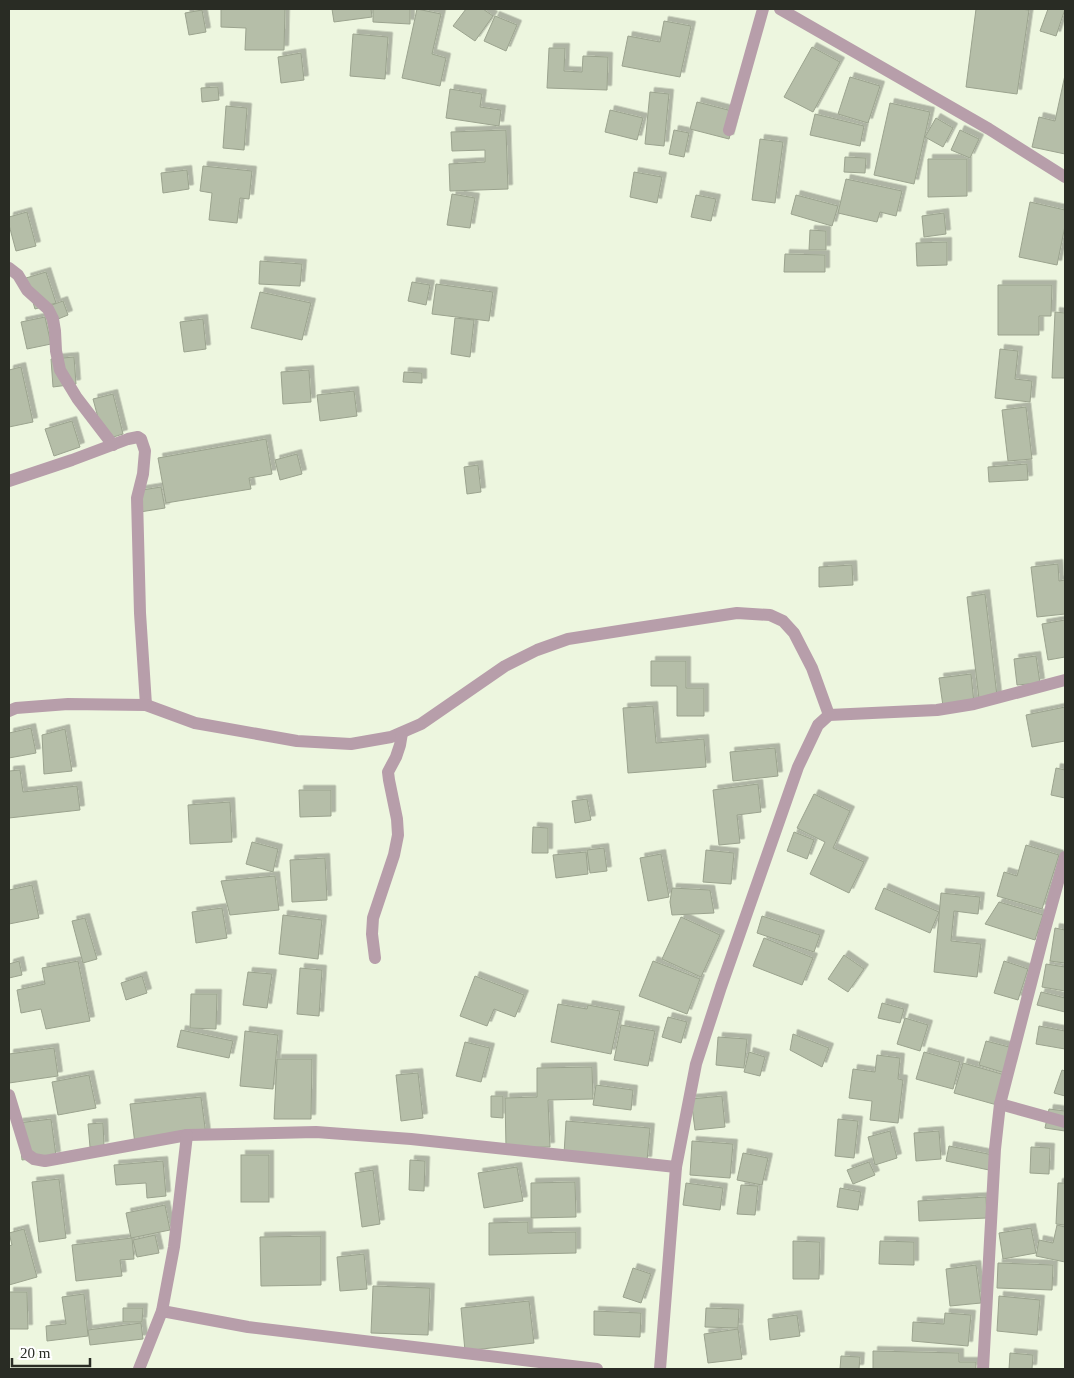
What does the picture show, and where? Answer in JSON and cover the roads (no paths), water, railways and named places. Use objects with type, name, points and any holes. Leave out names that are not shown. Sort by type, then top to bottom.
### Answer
[{"type":"street","points":[[729,130],[763,9]]},
{"type":"street","points":[[780,9],[989,129],[1065,176]]},
{"type":"street","points":[[9,268],[18,275],[27,290],[48,309],[53,320],[60,370],[77,398],[113,445]]},
{"type":"street","points":[[9,481],[128,439],[138,437],[143,441],[145,451],[143,474],[137,498],[140,613],[146,705]]},
{"type":"street","points":[[9,711],[16,708],[68,704],[146,705],[195,723],[298,741],[351,744],[390,737],[421,724],[505,666],[537,650],[568,639],[738,614],[770,615],[783,622],[794,633],[812,668],[829,715]]},
{"type":"street","points":[[660,1369],[676,1167],[696,1064],[720,987],[798,767],[818,725],[829,715],[946,709],[974,704],[1065,680]]},
{"type":"street","points":[[375,958],[372,934],[373,918],[394,855],[398,835],[397,819],[388,772],[396,757],[402,732]]},
{"type":"street","points":[[983,1369],[995,1149],[1000,1104],[1041,942],[1065,857]]},
{"type":"street","points":[[9,1095],[27,1154],[34,1159],[45,1161],[187,1135],[326,1133],[411,1139],[676,1167]]},
{"type":"street","points":[[1000,1104],[1065,1122]]},
{"type":"street","points":[[139,1369],[162,1312],[174,1247],[187,1135]]},
{"type":"street","points":[[162,1312],[248,1327],[597,1369]]}]
